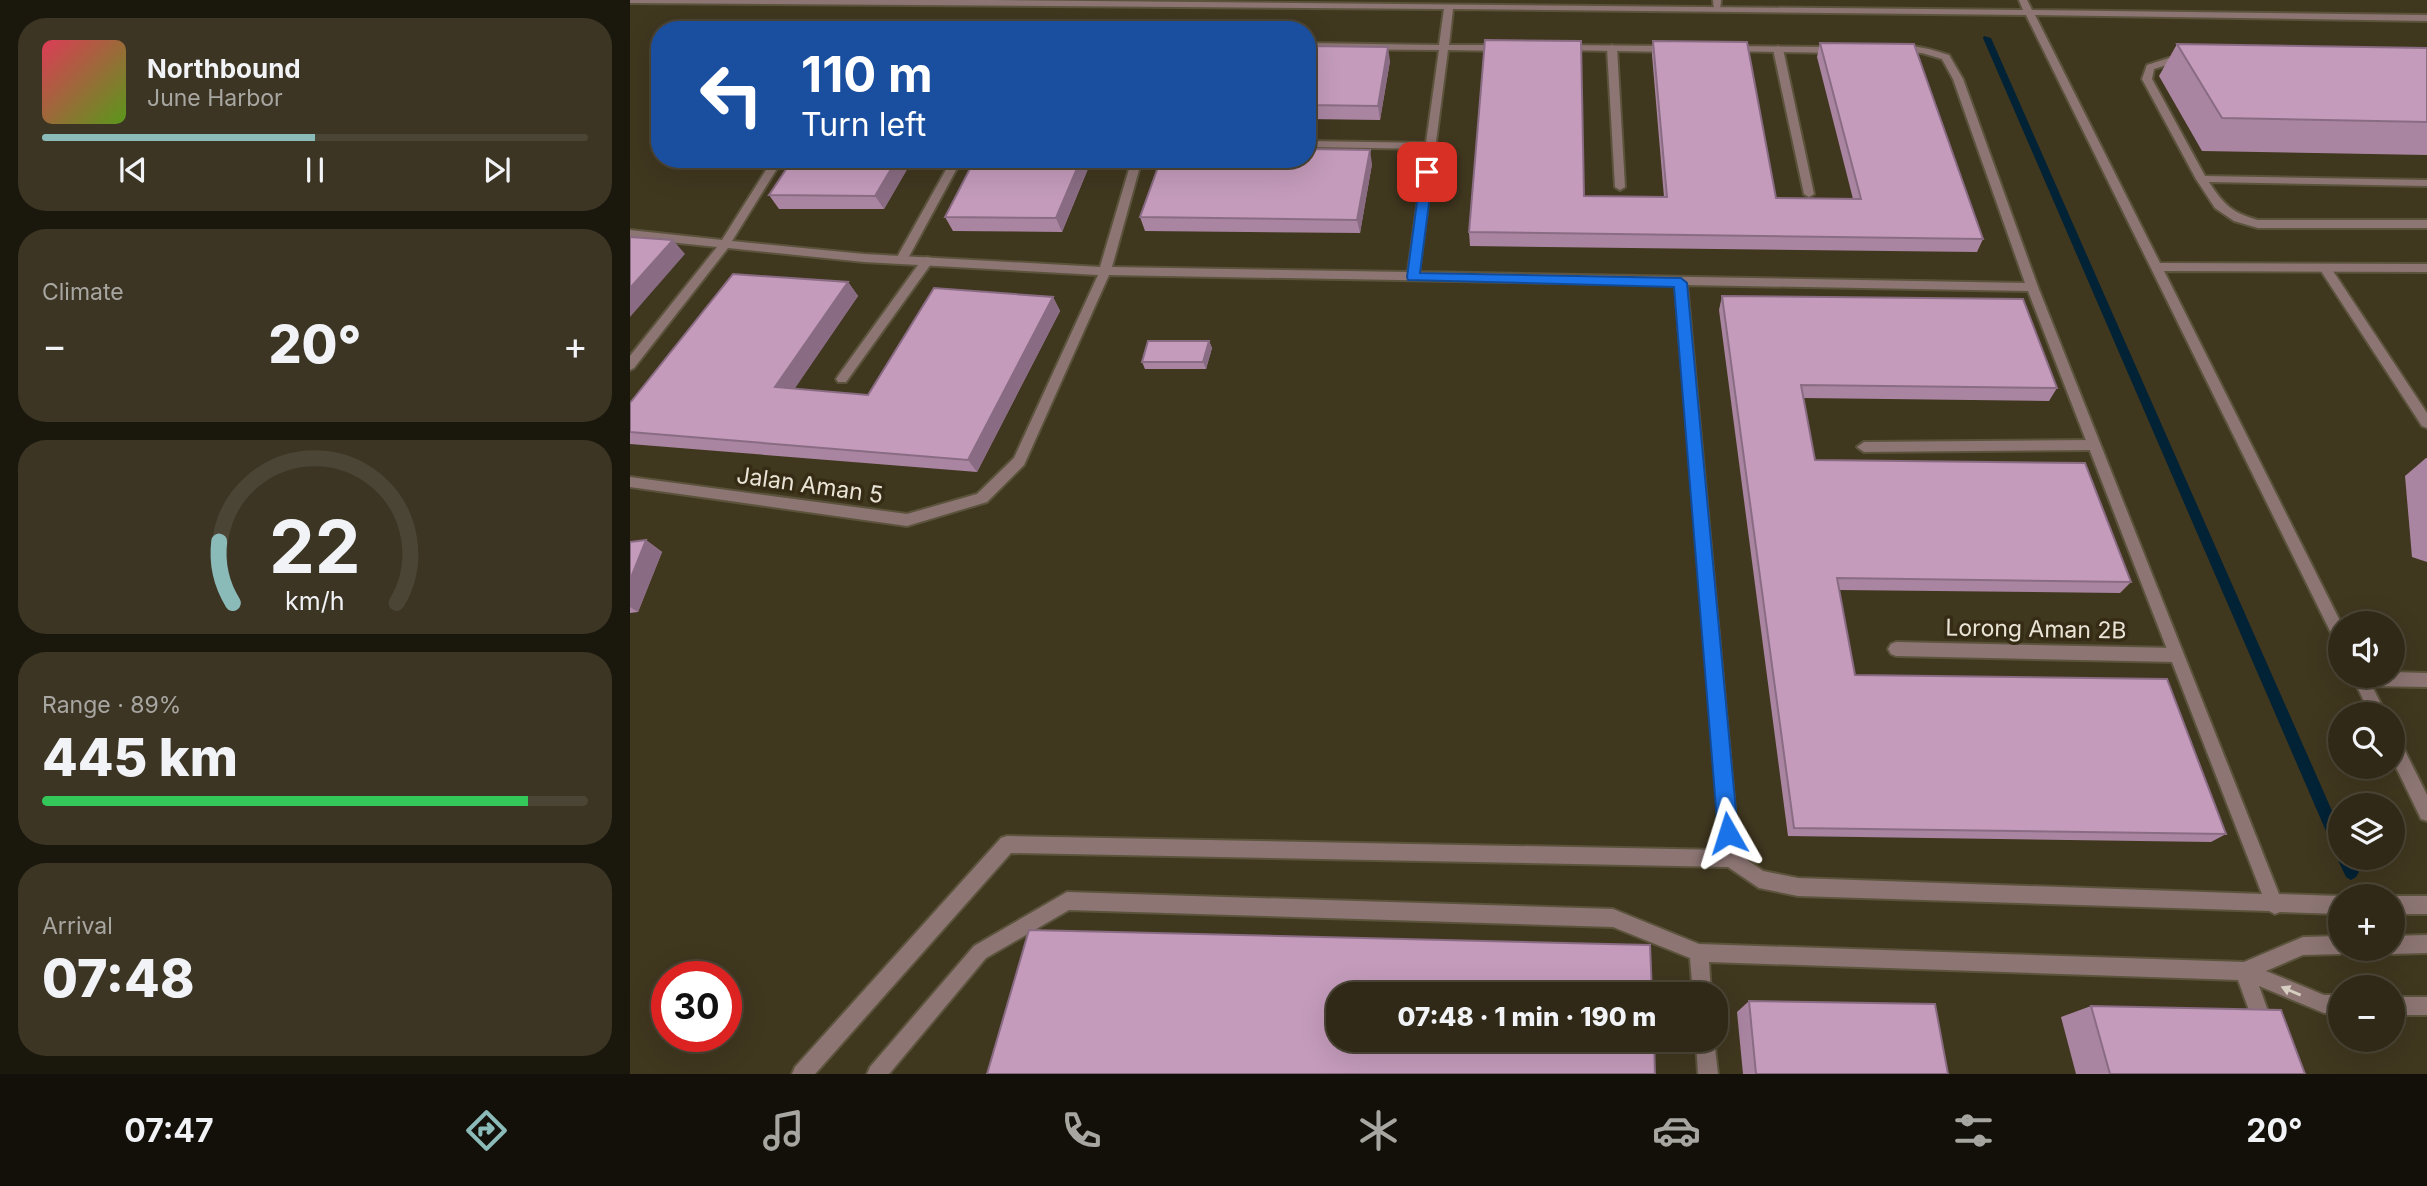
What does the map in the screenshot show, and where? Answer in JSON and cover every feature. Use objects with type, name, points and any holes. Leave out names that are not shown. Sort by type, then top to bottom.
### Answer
[{"type":"street","points":[[630,0],[1375,3],[1449,8],[1557,4],[1717,4],[2029,13],[2427,18]]},
{"type":"street","points":[[2023,0],[2328,612]]},
{"type":"street","points":[[1413,277],[1449,8]]},
{"type":"street","points":[[1316,46],[1521,48]]},
{"type":"street","points":[[1547,48],[1681,49]]},
{"type":"street","points":[[1612,48],[1620,187]]},
{"type":"street","points":[[1709,49],[1857,50]]},
{"type":"street","points":[[1778,49],[1809,194]]},
{"type":"street","points":[[1884,50],[1923,50],[1946,57],[1958,79],[2032,287],[2175,655],[2276,905]]},
{"type":"street","points":[[2197,61],[2169,61],[2150,67],[2147,79],[2201,179],[2219,206],[2238,218],[2258,224],[2422,224],[2427,238]]},
{"type":"street","points":[[1316,144],[1430,146]]},
{"type":"street","points":[[630,365],[724,245],[772,168]]},
{"type":"street","points":[[902,259],[952,168]]},
{"type":"street","points":[[1105,271],[1134,168]]},
{"type":"street","points":[[2201,179],[2427,183]]},
{"type":"street","points":[[630,234],[724,245],[927,261],[1105,271],[2032,287]]},
{"type":"street","points":[[842,379],[927,261]]},
{"type":"street","points":[[2155,267],[2427,268]]},
{"type":"street","points":[[2325,268],[2427,424]]},
{"type":"street","name":"Jalan Aman 5","points":[[630,482],[907,520],[982,498],[1019,461],[1105,271]]},
{"type":"street","points":[[1681,283],[1731,859]]},
{"type":"street","points":[[1864,447],[2093,445]]},
{"type":"street","name":"Lorong Aman 2B","points":[[1896,649],[2175,655]]},
{"type":"street","points":[[2405,679],[2427,680]]},
{"type":"street","points":[[2405,768],[2427,813]]},
{"type":"street","points":[[802,1074],[1007,844],[1731,859],[1759,879],[1798,887],[2328,905]]},
{"type":"street","points":[[877,1074],[980,952],[1067,901],[1613,918],[1699,953],[2244,971],[2328,1004]]},
{"type":"street","points":[[2405,905],[2427,905]]},
{"type":"street","points":[[2405,945],[2427,944]]},
{"type":"street","points":[[2244,971],[2303,946],[2328,945]]},
{"type":"street","points":[[1699,953],[1701,982]]},
{"type":"street","points":[[2244,971],[2272,1048]]},
{"type":"street","points":[[2405,1006],[2427,1006]]},
{"type":"street","points":[[1706,1052],[1708,1074]]},
{"type":"building","points":[[1485,40],[1581,41],[1584,196],[1667,197],[1653,41],[1747,42],[1776,198],[1861,199],[1820,43],[1914,44],[1983,239],[1469,232]]},
{"type":"building","points":[[2177,44],[2427,48],[2427,122],[2222,118]]},
{"type":"building","points":[[1316,46],[1388,47],[1378,106],[1316,105]]},
{"type":"building","points":[[1316,149],[1370,150],[1357,220],[1140,217],[1158,168],[1316,168]]},
{"type":"building","points":[[787,168],[892,168],[875,196],[769,195]]},
{"type":"building","points":[[970,168],[1077,168],[1056,218],[945,217]]},
{"type":"building","points":[[630,237],[673,240],[630,288]]},
{"type":"building","points":[[733,274],[848,282],[775,387],[868,395],[934,288],[1053,297],[968,460],[630,432],[630,403]]},
{"type":"building","points":[[1722,296],[2023,299],[2057,388],[1801,385],[1815,460],[2085,463],[2131,582],[1837,578],[1855,675],[2167,679],[2226,834],[1794,828]]},
{"type":"building","points":[[1148,341],[1209,341],[1203,362],[1142,362]]},
{"type":"building","points":[[646,540],[630,580],[630,542]]},
{"type":"building","points":[[1029,930],[1650,945],[1652,982],[1326,982],[1326,1052],[1654,1052],[1655,1074],[987,1074]]},
{"type":"building","points":[[1749,1001],[1935,1004],[1948,1074],[1756,1074]]},
{"type":"building","points":[[2091,1006],[2281,1010],[2305,1074],[2110,1074]]},
{"type":"waterway","points":[[1987,38],[2328,819]]},
{"type":"route","points":[[1427,172],[1413,277],[1681,283],[1728,833]]}]
